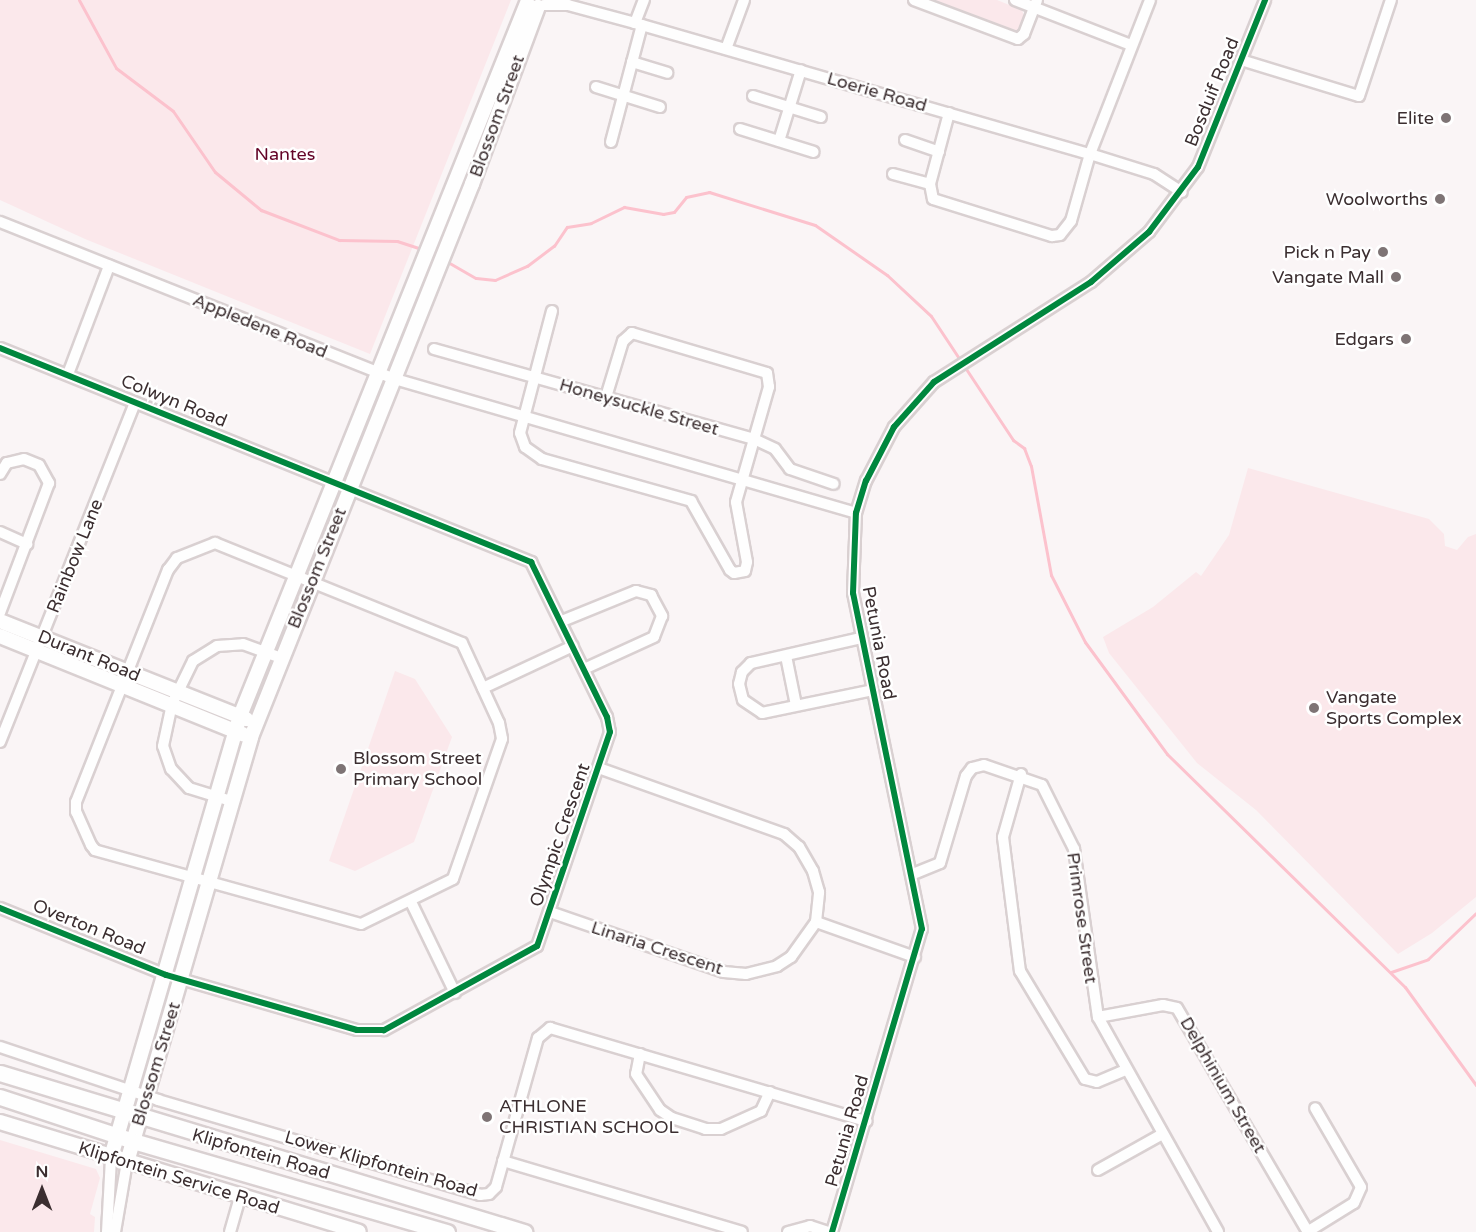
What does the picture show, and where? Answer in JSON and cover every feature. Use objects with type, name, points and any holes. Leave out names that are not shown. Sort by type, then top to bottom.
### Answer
[{"type":"main road","name":"Klipfontein Road","points":[[0,1073],[133,1116],[524,1232]]},
{"type":"main road","name":"Klipfontein Road","points":[[0,1097],[133,1141],[447,1232]]},
{"type":"street","points":[[611,141],[632,62],[644,0]]},
{"type":"street","points":[[726,49],[744,0]]},
{"type":"street","points":[[914,0],[1010,39],[1024,34],[1036,4]]},
{"type":"street","points":[[1015,0],[1036,4],[1131,45]]},
{"type":"street","points":[[949,113],[930,184],[930,194],[937,202],[1052,236],[1060,235],[1071,221],[1090,154],[1150,0]]},
{"type":"street","name":"Bosduif Road","points":[[1182,192],[1198,167],[1264,0]]},
{"type":"street","points":[[1240,60],[1359,96],[1391,0]]},
{"type":"street","name":"Loerie Road","points":[[536,3],[565,2],[1090,154],[1154,174],[1182,192]]},
{"type":"street","name":"Blossom Street","points":[[111,1157],[118,1136],[147,1095],[251,737],[311,581],[380,374],[456,178],[536,3]]},
{"type":"street","name":"Blossom Street","points":[[127,1162],[133,1141],[132,1090],[240,716],[297,576],[395,379],[472,184],[536,3]]},
{"type":"street","points":[[632,62],[667,73]]},
{"type":"street","points":[[779,141],[801,70]]},
{"type":"street","points":[[597,87],[660,107]]},
{"type":"street","points":[[753,96],[820,117]]},
{"type":"street","points":[[740,129],[814,152]]},
{"type":"street","points":[[905,140],[939,152]]},
{"type":"street","points":[[893,174],[930,184]]},
{"type":"street","points":[[456,178],[472,184]]},
{"type":"street","name":"Petunia Road","points":[[831,1232],[867,1121],[915,957],[922,916],[861,638],[851,568],[856,513],[866,481],[889,435],[905,412],[951,368],[1091,282],[1122,258],[1182,192]]},
{"type":"street","name":"Appledene Road","points":[[0,222],[380,374],[856,513]]},
{"type":"street","points":[[68,374],[110,266]]},
{"type":"street","points":[[552,311],[524,416],[521,440],[531,454],[696,505],[734,573],[745,571],[747,562],[735,507],[769,387],[767,373],[636,333],[622,341],[606,397]]},
{"type":"street","name":"Colwyn Road","points":[[0,348],[343,486]]},
{"type":"street","name":"Honeysuckle Street","points":[[434,349],[754,439],[775,449],[790,469],[834,484]]},
{"type":"street","name":"Rainbow Lane","points":[[0,742],[135,403]]},
{"type":"street","points":[[0,474],[7,463],[18,459],[44,470],[48,490],[0,613]]},
{"type":"street","name":"Olympic Crescent","points":[[181,979],[366,1032],[384,1030],[532,950],[550,912],[599,768],[610,724],[562,621],[531,562],[343,486]]},
{"type":"street","points":[[0,532],[27,544]]},
{"type":"street","points":[[215,543],[297,576],[455,638],[466,652],[502,733],[501,745],[457,874],[411,902],[361,924],[95,850],[76,812],[76,802],[168,570],[177,558],[215,543]]},
{"type":"street","points":[[562,621],[636,591],[651,595],[662,616],[654,637],[584,669]]},
{"type":"street","name":"Durant Road","points":[[0,621],[40,644],[125,679],[175,698],[256,722]]},
{"type":"street","name":"Durant Road","points":[[0,636],[40,644]]},
{"type":"street","points":[[861,638],[751,663],[742,672],[739,684],[743,700],[751,710],[762,713],[873,690]]},
{"type":"street","points":[[231,801],[189,788],[171,769],[163,746],[175,698],[193,661],[217,646],[243,644],[281,658]]},
{"type":"street","points":[[483,688],[573,646]]},
{"type":"street","points":[[786,656],[796,705]]},
{"type":"street","name":"Durant Road","points":[[175,698],[235,731],[251,737]]},
{"type":"street","name":"Primrose Street","points":[[913,874],[940,863],[966,776],[972,768],[984,765],[1021,774],[1042,785],[1074,849],[1098,1017],[1161,1135],[1218,1232]]},
{"type":"street","name":"Linaria Crescent","points":[[550,912],[724,972],[746,974],[777,966],[791,957],[816,922],[819,892],[813,871],[799,847],[784,834],[599,768]]},
{"type":"street","points":[[1021,774],[1003,837],[1020,971],[1084,1079],[1097,1082],[1125,1070]]},
{"type":"street","points":[[411,902],[455,993]]},
{"type":"street","name":"Overton Road","points":[[0,908],[181,979]]},
{"type":"street","points":[[816,922],[915,957]]},
{"type":"street","name":"Delphinium Street","points":[[1098,1017],[1163,1005],[1177,1008],[1308,1232]]},
{"type":"street","points":[[742,1232],[503,1161],[542,1031],[560,1028],[867,1121]]},
{"type":"street","name":"Lower Klipfontein Road","points":[[0,1047],[147,1095],[480,1195],[493,1191],[503,1161]]},
{"type":"street","points":[[640,1054],[636,1074],[660,1110],[672,1118],[705,1129],[721,1129],[761,1111],[770,1092]]},
{"type":"street","points":[[1308,1232],[1354,1203],[1361,1186],[1315,1108]]},
{"type":"street","name":"Klipfontein Service Road","points":[[0,1122],[349,1231]]},
{"type":"street","points":[[1098,1170],[1161,1135]]},
{"type":"street","points":[[107,1232],[111,1157]]},
{"type":"street","points":[[115,1232],[127,1162]]},
{"type":"street","points":[[230,1232],[240,1197]]},
{"type":"street","points":[[788,1232],[810,1226],[831,1232]]},
{"type":"green space","name":"Nantes","points":[[0,0],[511,0],[370,354],[85,239],[0,200]]},
{"type":"green space","points":[[923,0],[997,0],[1022,10],[1025,19],[1018,34]]},
{"type":"green space","name":"Vangate Sports Complex","points":[[1248,468],[1429,519],[1444,534],[1445,546],[1457,550],[1468,537],[1476,534],[1476,897],[1432,933],[1398,954],[1256,810],[1197,763],[1109,653],[1103,637],[1153,607],[1196,572],[1201,576],[1229,535]]},
{"type":"green space","points":[[395,671],[415,679],[452,737],[414,842],[355,871],[329,861]]},
{"type":"green space","points":[[0,1140],[96,1169],[100,1178],[90,1214],[95,1217],[94,1232],[0,1232]]},
{"type":"waterway","points":[[79,0],[116,68],[173,111],[215,172],[261,210],[339,240],[397,241],[425,250]]},
{"type":"waterway","points":[[446,261],[476,278],[495,280],[527,266],[554,246],[567,227],[591,223],[624,207],[663,214],[674,212],[686,197],[709,192],[815,225],[887,275],[931,316],[1013,440],[1024,448],[1031,466],[1051,575],[1085,642],[1167,754],[1405,987],[1476,1085]]},
{"type":"waterway","points":[[1391,972],[1428,959],[1476,913]]},
{"type":"cycle path","points":[[832,1232],[922,929],[853,593],[856,513],[866,481],[894,427],[934,382],[1091,282],[1149,232],[1198,167],[1265,0]]},
{"type":"cycle path","points":[[0,348],[531,562],[607,717],[610,732],[537,946],[384,1030],[357,1030],[166,975],[0,908]]},
{"type":"place","name":"Elite","points":[[1446,118]]},
{"type":"place","name":"Woolworths","points":[[1440,199]]},
{"type":"place","name":"Pick n Pay","points":[[1383,252]]},
{"type":"place","name":"Vangate Mall","points":[[1396,277]]},
{"type":"place","name":"Edgars","points":[[1406,339]]},
{"type":"place","name":"Vangate Sports Complex","points":[[1314,708]]},
{"type":"place","name":"Blossom Street Primary School","points":[[341,769]]},
{"type":"place","name":"ATHLONE CHRISTIAN SCHOOL","points":[[487,1117]]}]
